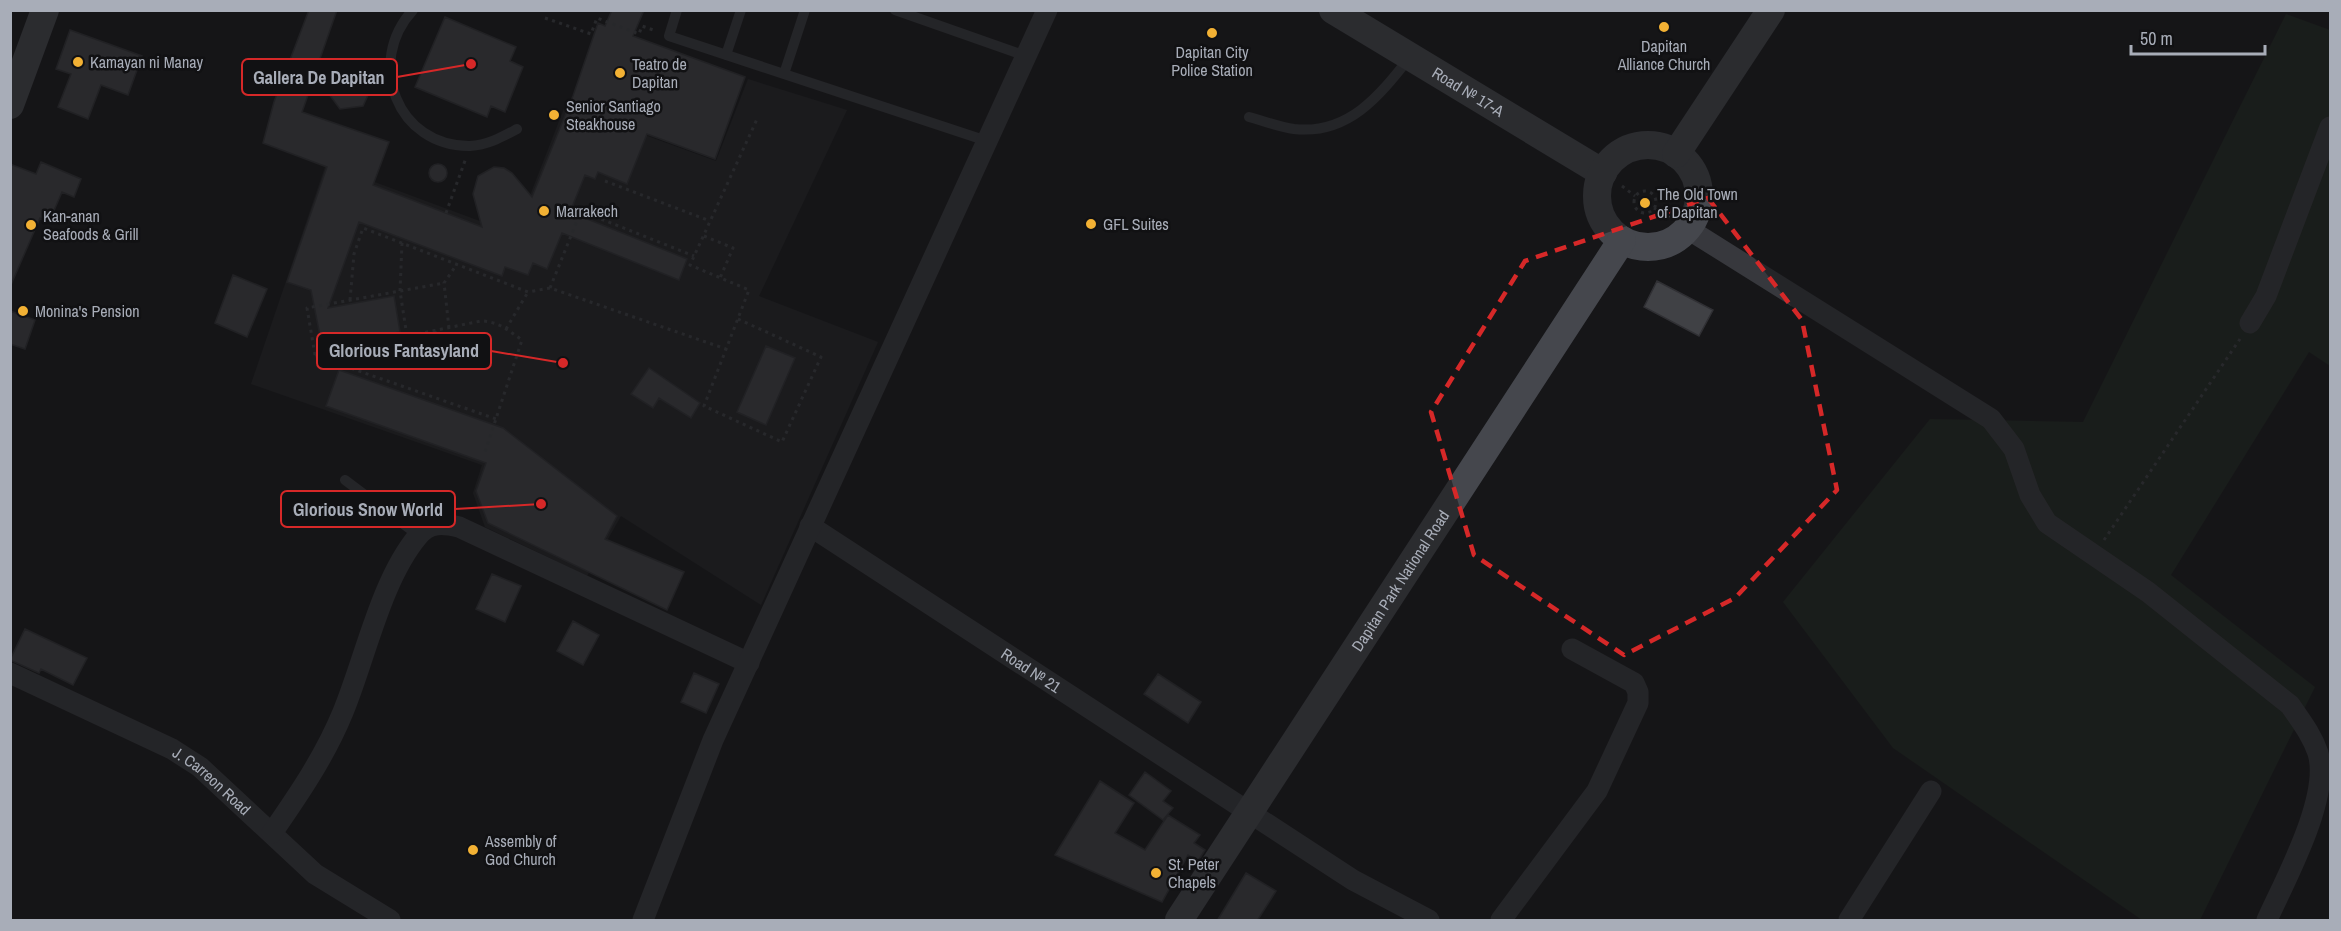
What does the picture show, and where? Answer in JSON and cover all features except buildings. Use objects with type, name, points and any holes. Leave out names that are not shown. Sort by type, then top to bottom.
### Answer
[{"type":"main road","points":[[10,105],[45,10]]},
{"type":"main road","name":"Road № 17-A","points":[[1333,10],[1603,173]]},
{"type":"main road","points":[[1676,154],[1771,10]]},
{"type":"main road","points":[[1641,146],[1665,148],[1676,154],[1689,166],[1698,183],[1698,207],[1688,229],[1679,237],[1657,246],[1633,245],[1622,240],[1613,233],[1601,215],[1598,194],[1603,173],[1619,155],[1641,146]]},
{"type":"main road","name":"Dapitan Park National Road","points":[[1179,921],[1622,240]]},
{"type":"street","points":[[643,921],[713,740],[1047,10]]},
{"type":"street","points":[[2250,323],[2266,296],[2331,127]]},
{"type":"street","points":[[1688,229],[1991,419],[2014,449],[2030,495],[2047,523],[2148,592],[2290,705],[2308,729],[2319,756],[2318,791],[2307,833],[2267,921]]},
{"type":"street","points":[[272,833],[323,758],[344,710],[395,574],[418,535],[427,527],[437,524],[459,527],[748,663]]},
{"type":"street","name":"Road № 21","points":[[810,526],[1353,880],[1429,921]]},
{"type":"street","points":[[1501,921],[1597,790],[1638,703],[1638,692],[1634,683],[1572,648]]},
{"type":"street","name":"J. Carreon Road","points":[[10,674],[172,749],[223,786],[315,874],[390,921]]},
{"type":"street","points":[[1849,921],[1931,790]]},
{"type":"lane","points":[[413,10],[403,21],[393,41],[389,62],[391,84],[398,104],[411,122],[429,135],[449,143],[471,146],[495,141],[517,129]]},
{"type":"lane","points":[[677,10],[669,36],[987,141]]},
{"type":"lane","points":[[726,55],[741,10]]},
{"type":"lane","points":[[784,74],[805,10]]},
{"type":"lane","points":[[895,10],[1026,56]]},
{"type":"lane","points":[[1249,117],[1292,129],[1310,130],[1334,125],[1363,111],[1378,97],[1410,57]]},
{"type":"lane","points":[[345,480],[418,535]]},
{"type":"path","points":[[546,18],[591,34],[597,18],[639,34],[642,26],[669,36]]},
{"type":"path","points":[[738,319],[821,357],[782,442],[704,406],[749,290],[690,264],[758,117]]},
{"type":"path","points":[[446,213],[471,146]]},
{"type":"path","points":[[605,181],[710,221]]},
{"type":"path","points":[[1646,190],[1653,193],[1657,203],[1654,210],[1643,213],[1636,209],[1634,201],[1636,194],[1646,190]]},
{"type":"path","points":[[550,288],[582,211],[694,256]]},
{"type":"path","points":[[350,300],[354,254],[363,228],[431,252],[528,292],[550,288],[726,349]]},
{"type":"path","points":[[703,236],[733,249],[720,278]]},
{"type":"path","points":[[402,243],[400,291],[409,345],[446,360],[454,371]]},
{"type":"path","points":[[449,328],[444,283],[457,264]]},
{"type":"path","points":[[315,355],[307,308],[444,283]]},
{"type":"path","points":[[506,328],[528,292]]},
{"type":"path","points":[[315,355],[489,321],[506,328],[522,340],[484,455]]},
{"type":"path","points":[[2093,556],[2250,323]]},
{"type":"path","points":[[421,351],[437,330]]},
{"type":"path","points":[[315,355],[496,419]]},
{"type":"highlighted area","points":[[1708,198],[1802,320],[1837,490],[1735,598],[1624,655],[1474,555],[1431,412],[1525,261]]},
{"type":"shaded area","points":[[2286,14],[2330,30],[2330,366],[2309,352],[2171,575],[2315,687],[2200,920],[2142,920],[1893,748],[1783,602],[1930,419],[2083,422]]},
{"type":"shaded area","points":[[748,79],[847,110],[759,296],[878,342],[761,605],[621,516],[587,576],[485,527],[473,493],[482,465],[251,384],[326,164],[515,234],[565,106],[716,161]]},
{"type":"place","name":"Dapitan Alliance Church","points":[[1664,27]]},
{"type":"place","name":"Dapitan City Police Station","points":[[1212,33]]},
{"type":"place","name":"Kamayan ni Manay","points":[[78,62]]},
{"type":"place","name":"Gallera De Dapitan","points":[[471,64]]},
{"type":"place","name":"Teatro de Dapitan","points":[[620,73]]},
{"type":"place","name":"Senior Santiago Steakhouse","points":[[554,115]]},
{"type":"place","name":"The Old Town of Dapitan","points":[[1645,203]]},
{"type":"place","name":"Marrakech","points":[[544,211]]},
{"type":"place","name":"GFL Suites","points":[[1091,224]]},
{"type":"place","name":"Kan-anan Seafoods & Grill","points":[[31,225]]},
{"type":"place","name":"Monina's Pension","points":[[23,311]]},
{"type":"place","name":"Glorious Fantasyland","points":[[563,363]]},
{"type":"place","name":"Glorious Snow World","points":[[541,504]]},
{"type":"place","name":"Assembly of God Church","points":[[473,850]]},
{"type":"place","name":"St. Peter Chapels","points":[[1156,873]]}]
